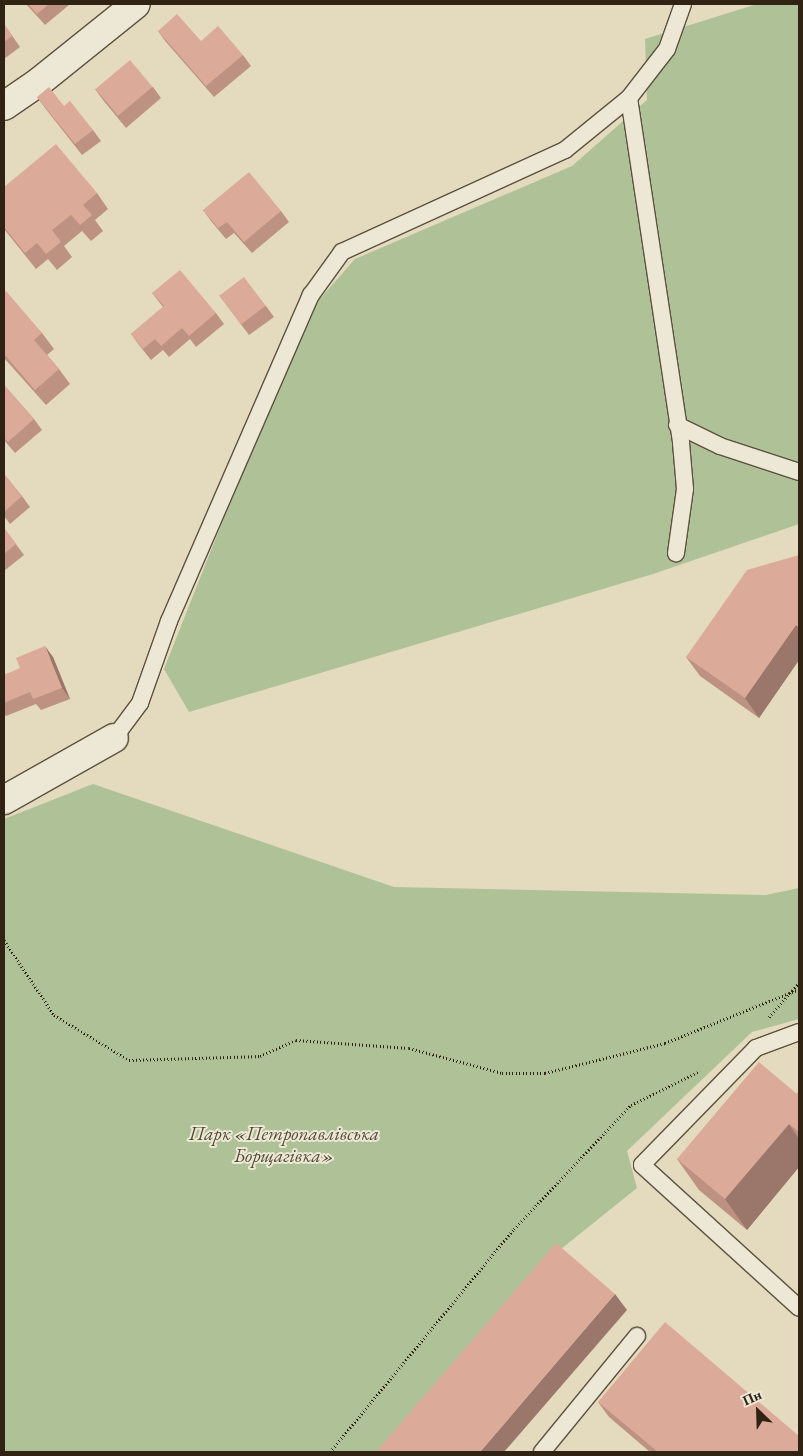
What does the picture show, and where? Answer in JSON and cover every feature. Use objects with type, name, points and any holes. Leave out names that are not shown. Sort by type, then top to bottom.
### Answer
[{"type":"street","points":[[4,106],[39,82],[136,4]]},
{"type":"street","points":[[4,800],[114,738]]},
{"type":"lane","points":[[114,738],[140,703],[169,621],[311,295],[342,252],[565,150],[629,98],[667,49],[683,4]]},
{"type":"lane","points":[[629,98],[685,489],[676,553]]},
{"type":"lane","points":[[677,425],[720,446],[799,472]]},
{"type":"lane","points":[[799,1032],[756,1048],[642,1166],[799,1308]]},
{"type":"lane","points":[[542,1452],[637,1336]]},
{"type":"path","points":[[4,940],[54,1015],[129,1060],[260,1056],[296,1040],[409,1048],[502,1073],[545,1073],[665,1043],[799,989]]},
{"type":"path","points":[[768,1018],[799,982]]},
{"type":"path","points":[[330,1452],[514,1229],[631,1105],[702,1070]]},
{"type":"green space","points":[[757,4],[799,4],[799,524],[653,574],[189,712],[164,669],[303,318],[355,259],[572,166],[647,100],[645,39]]},
{"type":"green space","name":"Парк «Петропавлівська Борщагівка»","points":[[93,784],[394,887],[766,895],[799,888],[799,1019],[752,1032],[627,1151],[637,1188],[561,1249],[392,1452],[4,1452],[4,819]]},
{"type":"building","points":[[28,4],[49,4],[37,14]]},
{"type":"building","points":[[177,14],[201,41],[218,26],[243,55],[206,86],[158,31]]},
{"type":"building","points":[[4,24],[12,36],[4,42]]},
{"type":"building","points":[[130,60],[152,87],[118,116],[96,89]]},
{"type":"building","points":[[49,87],[64,106],[70,101],[93,130],[75,144],[37,97]]},
{"type":"building","points":[[56,144],[97,193],[83,205],[92,215],[80,225],[71,215],[52,230],[61,242],[46,254],[37,243],[25,253],[4,227],[4,187]]},
{"type":"building","points":[[249,172],[281,211],[244,242],[227,222],[218,228],[203,210]]},
{"type":"building","points":[[180,270],[216,313],[189,336],[182,328],[161,346],[155,339],[143,349],[131,334],[164,306],[152,293]]},
{"type":"building","points":[[244,277],[266,306],[241,324],[219,296]]},
{"type":"building","points":[[6,291],[42,333],[34,340],[59,369],[35,390],[4,354],[4,293]]},
{"type":"building","points":[[4,385],[34,419],[8,442],[4,438]]},
{"type":"building","points":[[4,474],[22,496],[4,512]]},
{"type":"building","points":[[4,528],[16,544],[4,554]]},
{"type":"building","points":[[799,555],[799,627],[796,625],[745,698],[686,657],[747,570]]},
{"type":"building","points":[[45,646],[62,688],[33,699],[30,692],[4,703],[4,675],[20,668],[16,658]]},
{"type":"building","points":[[759,1062],[797,1094],[799,1091],[799,1132],[789,1124],[725,1199],[677,1159]]},
{"type":"building","points":[[556,1243],[615,1294],[480,1452],[376,1452]]},
{"type":"building","points":[[665,1322],[799,1436],[799,1452],[658,1452],[598,1402]]}]
